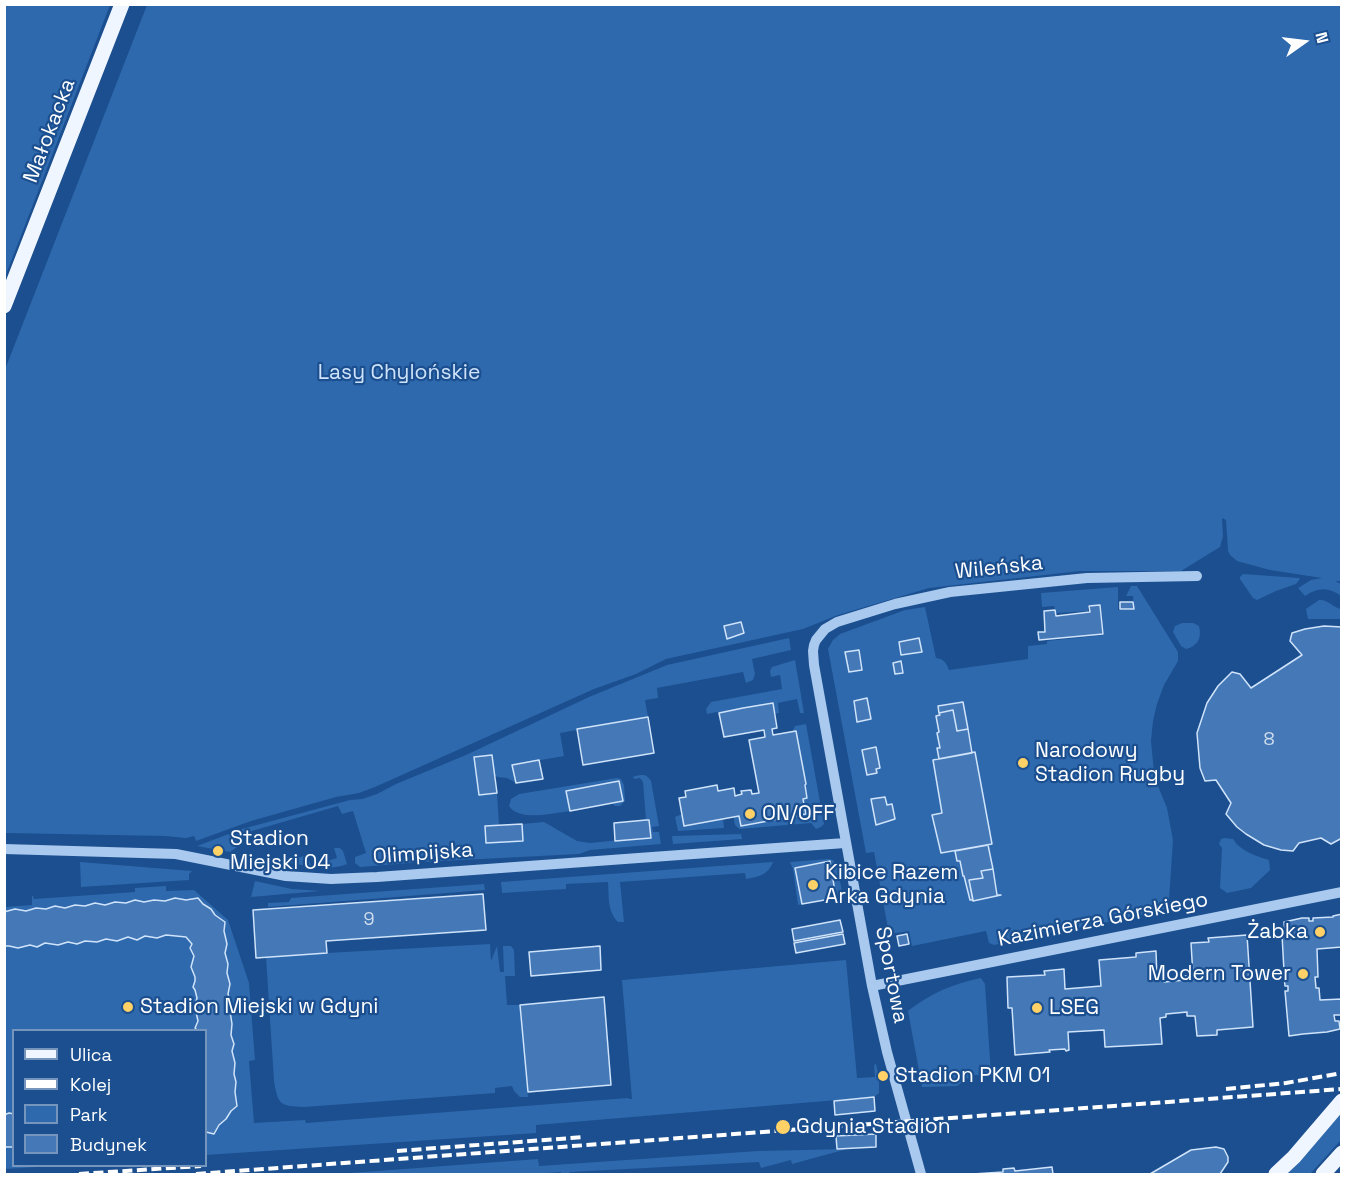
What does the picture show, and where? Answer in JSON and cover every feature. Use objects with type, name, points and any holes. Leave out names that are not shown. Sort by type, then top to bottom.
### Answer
[{"type":"main road","name":"Małokacka","points":[[4,306],[122,4]]},
{"type":"main road","points":[[1276,1174],[1294,1157],[1341,1101]]},
{"type":"main road","points":[[1323,1174],[1341,1154]]},
{"type":"street","name":"Wileńska","points":[[816,640],[825,629],[837,622],[895,604],[950,592],[1087,578],[1197,576]]},
{"type":"street","name":"Sportowa","points":[[816,640],[813,657],[872,986],[887,1052],[921,1174]]},
{"type":"street","name":"Olimpijska","points":[[4,849],[176,854],[286,876],[331,879],[845,843]]},
{"type":"street","name":"Kazimierza Górskiego","points":[[872,986],[1341,892]]},
{"type":"green space","points":[[4,5],[110,5],[5,277]]},
{"type":"green space","name":"Lasy Chylońskie","points":[[147,5],[1341,5],[1341,581],[1335,581],[1341,584],[1341,596],[1323,589],[1305,596],[1298,588],[1311,580],[1322,578],[1270,570],[1237,561],[1228,551],[1226,520],[1222,518],[1223,536],[1220,547],[1181,571],[1080,571],[929,588],[838,615],[803,629],[666,659],[375,787],[251,821],[196,841],[194,836],[186,838],[5,833],[4,372]]},
{"type":"green space","points":[[1243,574],[1300,579],[1296,584],[1257,600],[1253,598],[1240,579]]},
{"type":"green space","name":"Narodowy Stadion Rugby","points":[[1131,586],[1137,586],[1178,652],[1178,661],[1164,685],[1157,704],[1151,741],[1154,772],[1167,808],[1173,840],[1167,908],[1157,912],[994,945],[989,943],[986,931],[912,946],[909,931],[889,934],[874,852],[866,853],[828,649],[833,640],[840,634],[905,610],[925,607],[936,658],[944,661],[949,670],[1028,659],[1028,646],[1047,644],[1047,641],[1104,635],[1101,605],[1088,605],[1088,611],[1056,613],[1054,606],[1042,607],[1041,593],[1118,587],[1118,610],[1134,610],[1133,596],[1126,596]]},
{"type":"green space","points":[[1319,600],[1341,609],[1340,619],[1308,619],[1306,609]]},
{"type":"green space","points":[[1182,623],[1193,623],[1199,626],[1200,630],[1196,644],[1186,649],[1181,646],[1173,632],[1175,626]]},
{"type":"green space","points":[[789,638],[791,650],[752,659],[755,674],[753,680],[746,683],[743,672],[657,688],[658,698],[645,700],[648,717],[560,733],[564,756],[513,765],[516,783],[507,778],[495,776],[475,757],[479,795],[497,793],[499,825],[486,826],[487,843],[522,841],[522,824],[544,822],[577,841],[590,843],[651,837],[649,820],[646,820],[643,782],[640,778],[634,779],[633,777],[641,775],[648,777],[651,781],[659,826],[652,827],[653,832],[659,832],[661,844],[590,850],[579,854],[360,867],[355,863],[355,857],[366,853],[353,811],[342,814],[338,806],[238,835],[240,845],[230,852],[197,846],[242,829],[377,794],[589,697],[667,665]]},
{"type":"green space","points":[[795,660],[804,713],[800,713],[797,699],[778,703],[779,713],[774,714],[766,704],[707,714],[706,709],[711,702],[782,689],[780,675],[771,677],[770,671],[772,667]]},
{"type":"green space","points":[[806,724],[824,824],[816,829],[811,823],[738,828],[734,817],[739,816],[741,826],[806,814],[803,799],[807,798],[806,784],[796,731],[792,732],[795,726]]},
{"type":"green space","points":[[621,779],[624,785],[625,801],[620,806],[613,804],[623,801],[619,781],[566,791],[570,811],[528,815],[520,814],[509,806],[511,799],[519,794]]},
{"type":"green space","points":[[682,814],[684,826],[723,819],[724,828],[678,831],[675,817]]},
{"type":"green space","points":[[741,834],[742,839],[673,844],[672,836]]},
{"type":"green space","points":[[1221,839],[1233,839],[1244,850],[1269,860],[1270,870],[1251,888],[1227,893],[1220,888],[1222,848],[1219,844]]},
{"type":"green space","points":[[334,848],[340,848],[343,851],[347,864],[324,868],[308,866],[285,862],[307,855],[311,866],[337,858]]},
{"type":"green space","points":[[833,860],[837,865],[843,897],[836,898],[829,861],[795,868],[802,904],[798,905],[790,862]]},
{"type":"green space","points":[[80,862],[192,871],[189,874],[189,880],[81,887]]},
{"type":"green space","points":[[773,862],[765,873],[746,879],[745,873],[620,882],[624,922],[618,922],[612,913],[608,882],[566,884],[566,889],[502,893],[501,882]]},
{"type":"green space","points":[[255,881],[292,889],[320,891],[251,897]]},
{"type":"green space","points":[[484,884],[485,890],[268,907],[268,903],[289,902],[291,898]]},
{"type":"green space","points":[[166,886],[166,891],[194,890],[228,920],[249,983],[255,1060],[249,1061],[254,1123],[305,1120],[306,1123],[632,1099],[622,980],[846,960],[857,1078],[875,1077],[874,1065],[876,1064],[879,1093],[874,1097],[536,1125],[536,1133],[207,1155],[207,1029],[12,1029],[12,1167],[36,1167],[5,1169],[5,907],[32,905],[32,896],[34,899],[135,892],[135,888]]},
{"type":"green space","points":[[490,944],[491,961],[497,946],[500,972],[504,972],[503,946],[511,946],[514,950],[515,976],[505,976],[507,1005],[520,1005],[528,1097],[520,1097],[512,1086],[495,1088],[495,1093],[304,1107],[285,1105],[279,1100],[274,1081],[266,957]]},
{"type":"green space","points":[[981,978],[985,984],[991,1075],[972,1075],[957,1086],[922,1087],[908,1011],[924,999],[942,990]]},
{"type":"green space","points":[[1341,1113],[1341,1140],[1310,1174],[1288,1174]]},
{"type":"green space","points":[[847,1149],[792,1164],[791,1160],[761,1168],[759,1162],[570,1172],[570,1174],[561,1174],[561,1172],[337,1174],[538,1159],[539,1166],[758,1151]]},
{"type":"building","points":[[1120,602],[1133,602],[1134,609],[1120,609]]},
{"type":"building","points":[[1100,605],[1103,634],[1039,640],[1038,632],[1045,632],[1044,611],[1055,610],[1056,616],[1090,612],[1089,606]]},
{"type":"building","points":[[741,622],[744,633],[727,639],[724,626]]},
{"type":"building","points":[[1324,626],[1342,627],[1342,838],[1331,844],[1321,838],[1299,843],[1293,851],[1281,850],[1264,845],[1246,834],[1226,814],[1231,803],[1216,780],[1205,781],[1200,768],[1197,733],[1207,703],[1218,686],[1232,672],[1240,674],[1251,688],[1302,655],[1290,641],[1292,633]]},
{"type":"building","points":[[919,638],[922,652],[901,655],[899,642]]},
{"type":"building","points":[[859,650],[862,670],[849,672],[845,652]]},
{"type":"building","points":[[901,661],[903,673],[895,674],[893,663]]},
{"type":"building","points":[[867,698],[871,719],[857,722],[854,701]]},
{"type":"building","points":[[963,702],[968,729],[957,731],[953,710],[939,713],[938,706]]},
{"type":"building","points":[[773,703],[777,728],[772,729],[773,735],[796,731],[806,784],[807,798],[803,799],[806,814],[741,826],[739,816],[684,826],[679,798],[686,797],[685,791],[717,785],[718,791],[734,788],[735,796],[742,794],[741,791],[751,790],[752,794],[759,793],[749,740],[765,737],[764,730],[724,737],[719,713]]},
{"type":"building","points":[[953,710],[957,731],[968,729],[972,753],[939,759],[937,748],[940,748],[937,733],[939,732],[936,716],[940,715],[939,713]]},
{"type":"building","points":[[648,717],[654,753],[583,765],[577,729]]},
{"type":"building","points":[[876,747],[880,768],[876,769],[877,773],[867,775],[862,750]]},
{"type":"building","points":[[975,752],[992,844],[941,853],[932,815],[942,813],[933,760]]},
{"type":"building","points":[[492,755],[497,793],[479,795],[474,757]]},
{"type":"building","points":[[539,760],[543,779],[516,783],[512,765]]},
{"type":"building","points":[[619,781],[623,801],[570,811],[566,791]]},
{"type":"building","points":[[885,797],[887,805],[892,804],[895,819],[876,825],[871,799]]},
{"type":"building","points":[[649,820],[651,838],[615,841],[614,823]]},
{"type":"building","points":[[522,824],[523,841],[486,843],[485,826]]},
{"type":"building","points":[[988,845],[993,869],[981,871],[983,878],[969,880],[973,900],[970,900],[960,861],[957,861],[955,851]]},
{"type":"building","points":[[830,861],[836,898],[802,904],[795,868]]},
{"type":"building","points":[[993,869],[997,895],[1001,895],[973,901],[969,880],[983,878],[981,871]]},
{"type":"building","points":[[483,894],[486,930],[326,941],[327,953],[256,958],[253,910]]},
{"type":"building","points":[[175,898],[186,900],[198,898],[225,922],[224,931],[227,944],[225,953],[230,984],[228,994],[231,1004],[231,1035],[234,1044],[232,1051],[235,1063],[237,1106],[219,1125],[214,1134],[207,1132],[207,1029],[195,1028],[198,1021],[194,1008],[197,998],[193,987],[195,977],[191,967],[194,956],[190,948],[192,944],[186,937],[145,936],[137,940],[128,937],[117,941],[106,939],[77,944],[45,943],[37,947],[4,946],[4,912],[15,909],[26,911],[36,908],[46,909],[55,906],[65,908],[95,903],[105,905],[135,900],[165,901]]},
{"type":"building","name":"Modern Tower","points":[[1342,914],[1342,947],[1317,949],[1318,977],[1315,977],[1320,1000],[1342,999],[1342,1015],[1334,1015],[1335,1021],[1339,1021],[1340,1029],[1289,1036],[1285,991],[1288,991],[1288,986],[1285,986],[1284,977],[1287,976],[1287,971],[1284,971],[1282,935],[1285,935],[1284,922],[1302,918],[1309,918],[1309,921],[1313,921],[1313,918]]},
{"type":"building","points":[[840,920],[843,932],[794,941],[792,929]]},
{"type":"building","points":[[843,934],[845,944],[796,953],[794,943]]},
{"type":"building","points":[[907,934],[909,944],[899,946],[897,936]]},
{"type":"building","points":[[1247,935],[1253,1027],[1217,1030],[1217,1035],[1197,1036],[1195,1016],[1187,1016],[1187,1012],[1166,1014],[1166,1017],[1160,1018],[1162,1044],[1105,1047],[1104,1030],[1068,1032],[1069,1050],[1049,1050],[1050,1052],[1015,1055],[1012,1008],[1008,1008],[1007,977],[1045,975],[1044,971],[1064,969],[1065,989],[1101,986],[1099,960],[1136,957],[1136,953],[1156,951],[1157,978],[1164,978],[1164,982],[1185,980],[1185,976],[1193,976],[1191,943],[1209,942],[1208,938]]},
{"type":"building","points":[[600,946],[601,970],[531,976],[529,952]]},
{"type":"building","points":[[604,997],[611,1085],[528,1092],[520,1005]]},
{"type":"building","points":[[874,1097],[875,1111],[835,1115],[834,1101]]},
{"type":"building","points":[[12,1114],[12,1147],[4,1147],[4,1115]]},
{"type":"building","points":[[876,1134],[876,1147],[837,1149],[836,1136]]},
{"type":"building","points":[[1216,1147],[1224,1149],[1228,1157],[1228,1162],[1220,1174],[1150,1174],[1191,1150]]},
{"type":"building","points":[[1052,1167],[1053,1174],[973,1174],[1003,1172],[1003,1169],[1014,1168],[1015,1171]]},
{"type":"railway","points":[[1226,1089],[1286,1083],[1342,1073]]},
{"type":"railway","points":[[196,1174],[1342,1089]]},
{"type":"railway","points":[[397,1151],[585,1137]]},
{"type":"railway","points":[[79,1174],[186,1167]]},
{"type":"place","name":"Narodowy Stadion Rugby","points":[[1023,763]]},
{"type":"place","name":"ON/OFF","points":[[750,814]]},
{"type":"place","name":"Stadion Miejski 04","points":[[218,851]]},
{"type":"place","name":"Kibice Razem Arka Gdynia","points":[[813,885]]},
{"type":"place","name":"Żabka","points":[[1320,932]]},
{"type":"place","name":"Modern Tower","points":[[1303,974]]},
{"type":"place","name":"Stadion Miejski w Gdyni","points":[[128,1007]]},
{"type":"place","name":"LSEG","points":[[1037,1008]]},
{"type":"place","name":"Stadion PKM 01","points":[[883,1076]]},
{"type":"place","name":"Gdynia Stadion","points":[[783,1127]]}]
